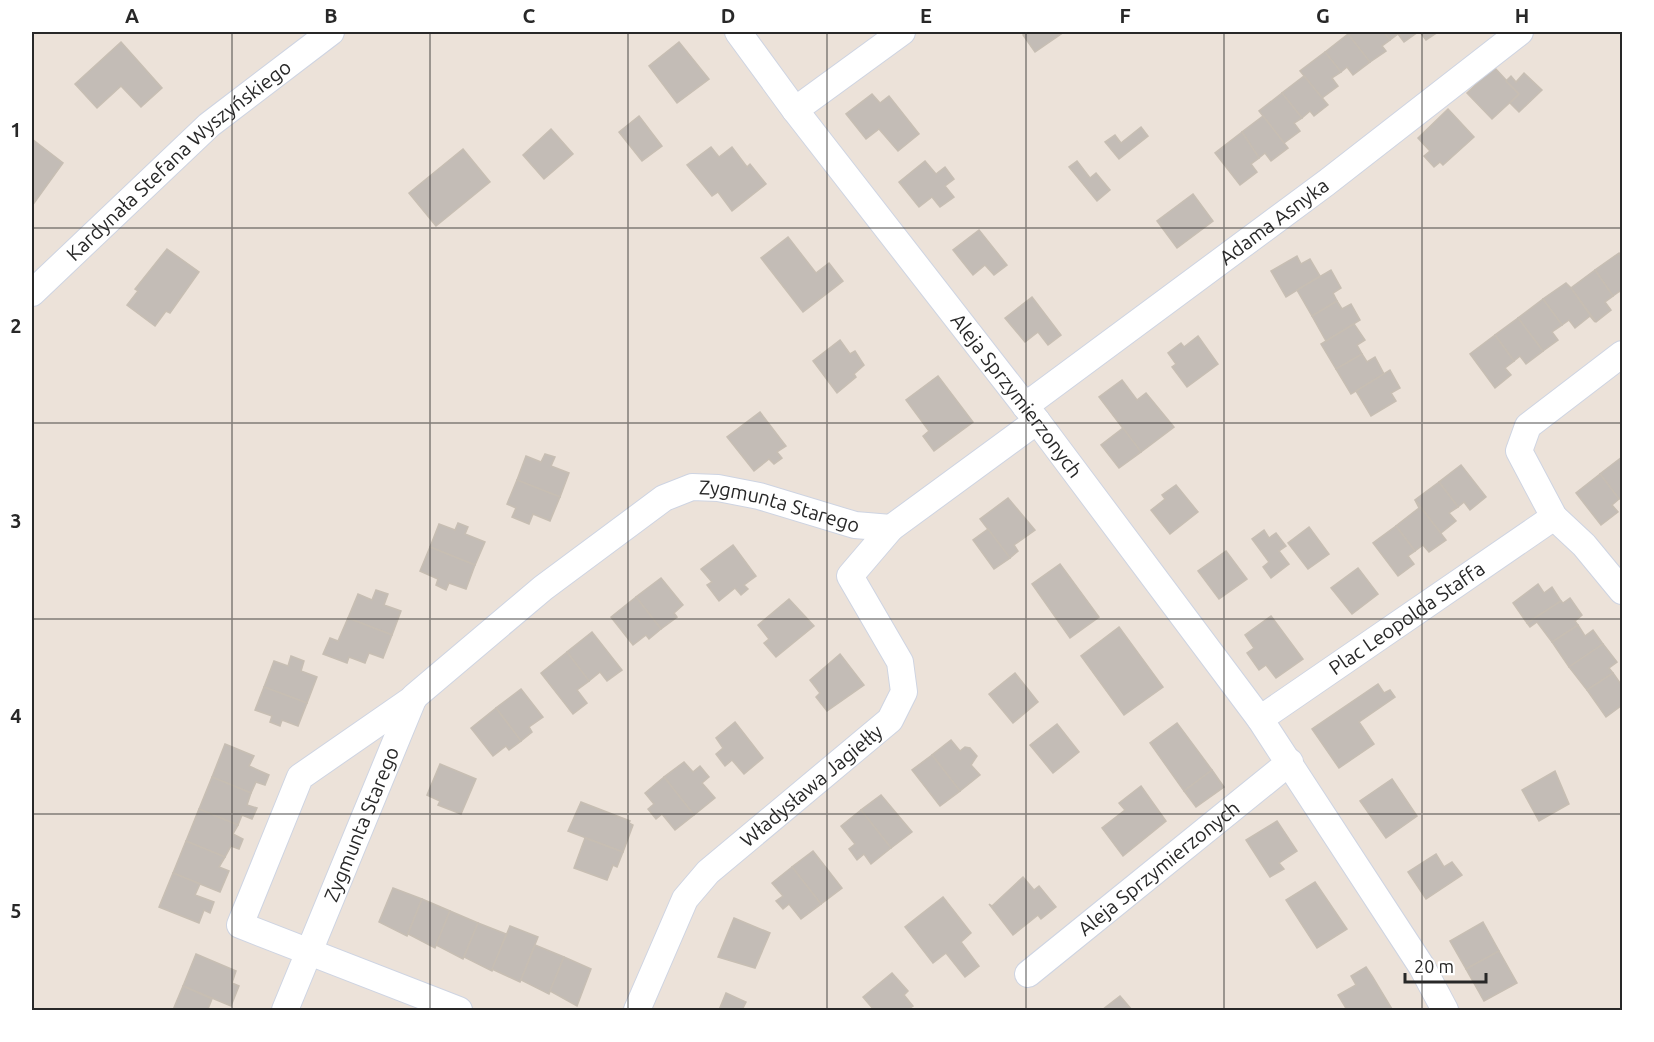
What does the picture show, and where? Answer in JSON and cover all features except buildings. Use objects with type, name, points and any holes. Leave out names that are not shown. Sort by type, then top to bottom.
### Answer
[{"type":"street","name":"Kardynała Stefana Wyszyńskiego","points":[[32,293],[209,125],[331,32]]},
{"type":"street","name":"Aleja Sprzymierzonych","points":[[738,32],[795,110],[1031,413],[1260,719],[1422,967],[1445,1011]]},
{"type":"street","points":[[795,110],[902,32]]},
{"type":"street","name":"Adama Asnyka","points":[[1031,413],[1520,32]]},
{"type":"street","points":[[1619,580],[1554,517],[1519,451],[1528,426],[1623,354]]},
{"type":"street","points":[[891,528],[1031,413]]},
{"type":"street","name":"Zygmunta Starego","points":[[310,951],[240,925],[300,777],[414,697],[543,588],[664,498],[692,487],[718,488],[759,496],[855,525],[891,528]]},
{"type":"street","name":"Plac Leopolda Staffa","points":[[1260,719],[1554,517]]},
{"type":"street","name":"Władysława Jagiełły","points":[[637,1011],[685,899],[708,872],[890,720],[904,692],[900,662],[850,576],[891,528]]},
{"type":"street","name":"Zygmunta Starego","points":[[285,1011],[414,697]]},
{"type":"street","name":"Aleja Sprzymierzonych","points":[[1028,974],[1290,762]]},
{"type":"street","points":[[310,951],[459,1011]]}]
